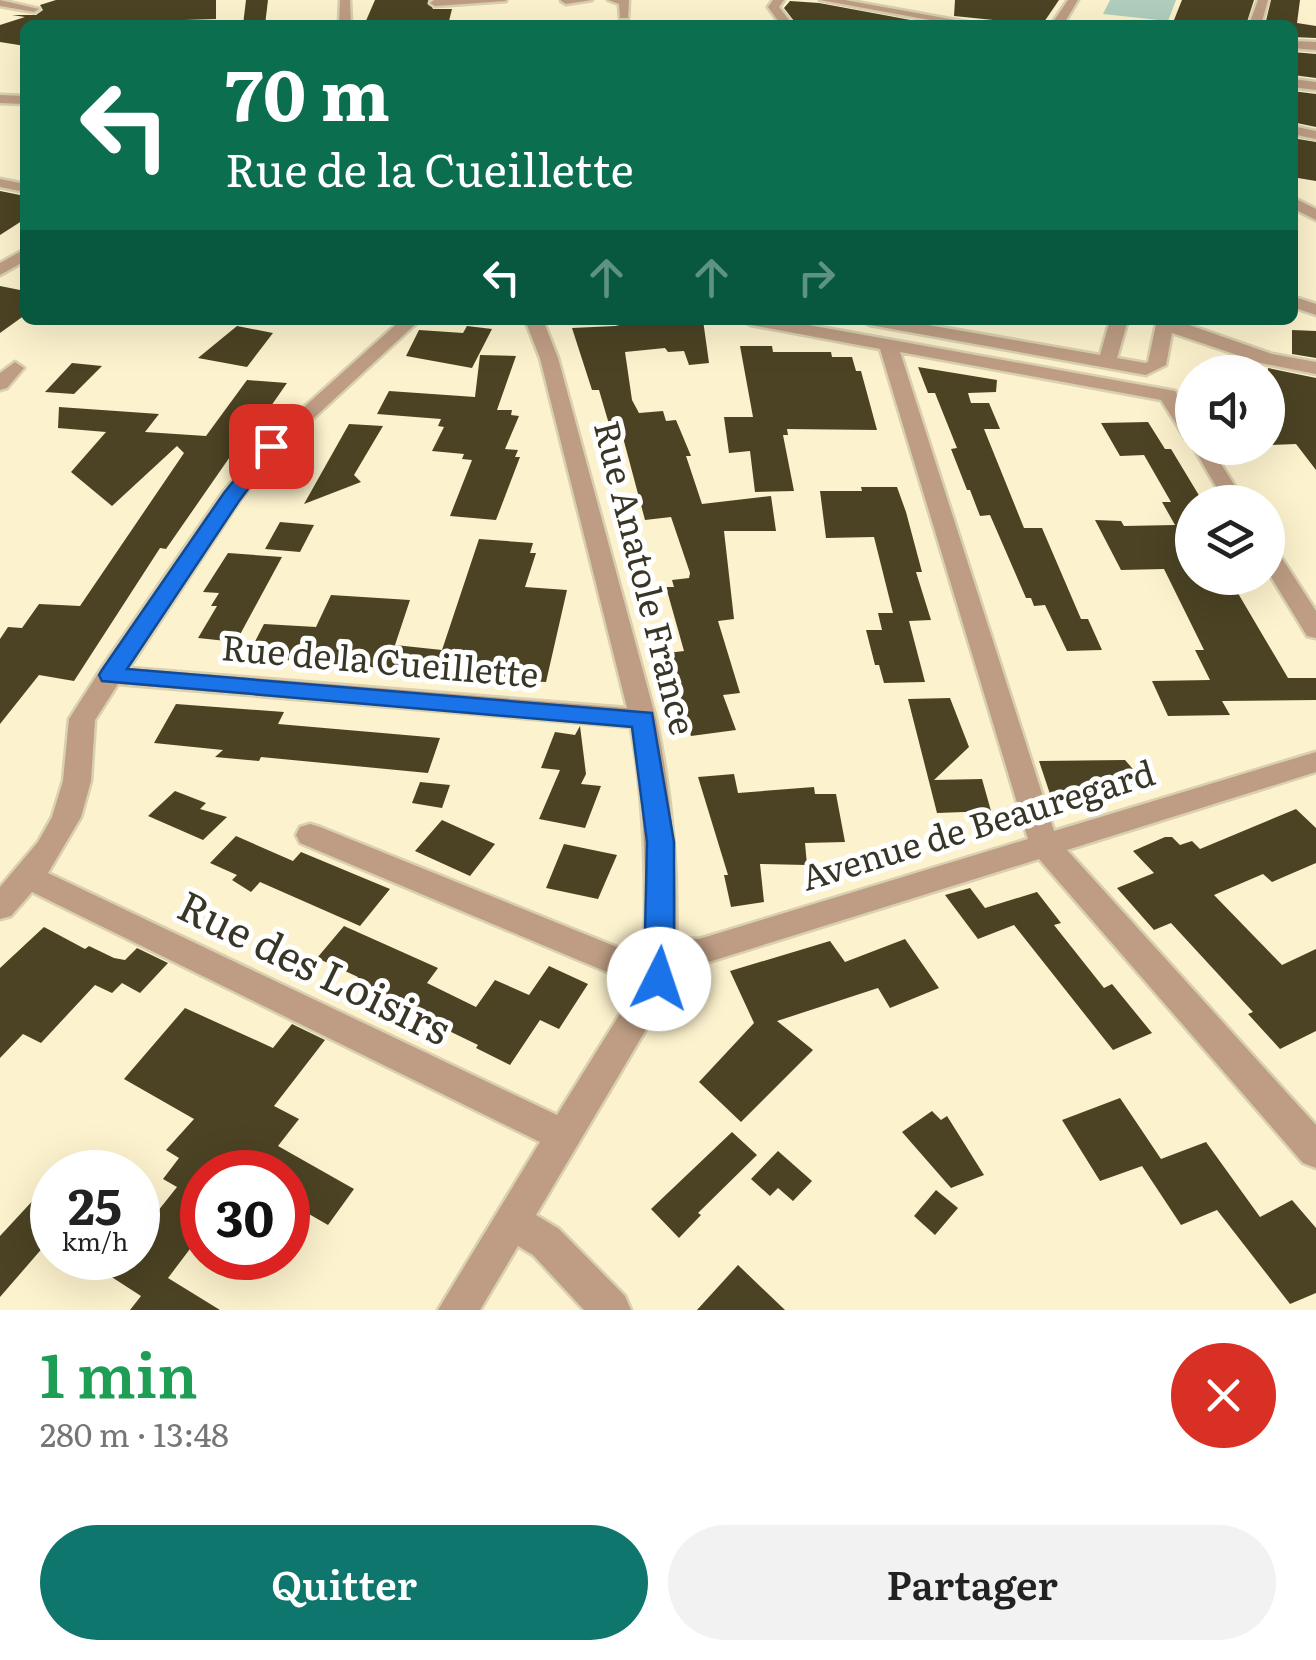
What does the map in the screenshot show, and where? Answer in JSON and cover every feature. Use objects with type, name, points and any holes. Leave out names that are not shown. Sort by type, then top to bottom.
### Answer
[{"type":"street","points":[[566,0],[587,0]]},
{"type":"street","points":[[614,0],[626,2],[624,16]]},
{"type":"street","points":[[930,19],[945,0]]},
{"type":"street","points":[[432,6],[501,1]]},
{"type":"street","points":[[834,1],[938,20]]},
{"type":"street","points":[[0,3],[34,9]]},
{"type":"street","points":[[0,907],[28,878],[66,822],[78,780],[75,738],[82,719],[231,497],[271,446],[405,325]]},
{"type":"street","name":"Rue Anatole France","points":[[536,325],[549,358],[644,720],[660,842],[660,966]]},
{"type":"street","points":[[785,325],[1168,395],[1175,406]]},
{"type":"street","points":[[898,325],[1146,369],[1157,365],[1166,325]]},
{"type":"street","points":[[1108,362],[1118,325]]},
{"type":"street","points":[[1172,325],[1268,359],[1316,368]]},
{"type":"street","points":[[888,344],[1044,844],[1316,1151]]},
{"type":"street","points":[[0,384],[16,368]]},
{"type":"street","points":[[1285,581],[1316,630]]},
{"type":"street","name":"Rue de la Cueillette","points":[[110,675],[644,720]]},
{"type":"street","name":"Avenue de Beauregard","points":[[660,966],[1316,762]]},
{"type":"street","points":[[310,835],[660,966],[564,1136],[458,1310]]},
{"type":"street","name":"Rue des Loisirs","points":[[28,878],[564,1136]]},
{"type":"street","points":[[513,1222],[546,1242],[611,1310]]},
{"type":"green space","points":[[1110,0],[1176,0],[1168,20],[1103,14]]},
{"type":"building","points":[[56,0],[216,0],[216,19],[20,20],[20,45],[0,42],[0,25],[25,17],[12,15],[36,15],[43,10],[40,5]]},
{"type":"building","points":[[246,0],[268,0],[266,20],[244,20]]},
{"type":"building","points":[[375,0],[428,0],[433,9],[452,9],[449,20],[366,20]]},
{"type":"building","points":[[955,0],[1059,0],[1045,20],[954,16]]},
{"type":"building","points":[[1182,0],[1254,0],[1248,20],[1174,20]]},
{"type":"building","points":[[1271,0],[1300,0],[1297,20],[1266,20]]},
{"type":"building","points":[[790,1],[819,3],[911,20],[793,20],[784,8]]},
{"type":"building","points":[[1298,23],[1316,26],[1316,38],[1298,37]]},
{"type":"building","points":[[1298,52],[1316,54],[1316,78],[1298,76]]},
{"type":"building","points":[[1298,92],[1316,94],[1316,127],[1298,123]]},
{"type":"building","points":[[1298,139],[1316,142],[1316,181],[1298,178]]},
{"type":"building","points":[[0,191],[20,195],[20,222],[0,235]]},
{"type":"building","points":[[0,286],[20,290],[20,319],[0,333]]},
{"type":"building","points":[[704,325],[709,363],[689,365],[684,351],[668,352],[665,348],[625,352],[632,400],[639,413],[663,411],[666,421],[676,420],[691,456],[686,456],[702,504],[771,496],[776,531],[724,531],[734,619],[718,621],[740,693],[723,695],[736,730],[691,736],[682,704],[674,705],[659,654],[684,651],[666,587],[674,587],[672,580],[689,578],[690,573],[671,517],[645,520],[621,430],[611,431],[599,390],[592,390],[572,328]]},
{"type":"building","points":[[237,326],[273,333],[247,367],[198,358]]},
{"type":"building","points":[[467,326],[492,329],[472,368],[406,356],[419,330],[463,333]]},
{"type":"building","points":[[1292,330],[1316,331],[1316,358],[1292,354]]},
{"type":"building","points":[[740,346],[772,346],[773,352],[831,352],[832,357],[852,357],[856,371],[861,371],[877,430],[787,429],[788,435],[783,435],[794,491],[755,492],[750,451],[729,453],[724,417],[753,417]]},
{"type":"building","points":[[480,355],[516,356],[497,410],[512,410],[511,415],[519,416],[505,449],[518,450],[515,457],[520,457],[496,520],[450,516],[472,460],[462,459],[464,454],[432,451],[444,427],[438,426],[441,419],[377,414],[389,391],[475,397]]},
{"type":"building","points":[[72,363],[102,366],[74,394],[45,392]]},
{"type":"building","points":[[918,367],[997,380],[996,392],[968,393],[971,403],[989,403],[1000,429],[984,429],[1024,528],[1042,528],[1081,619],[1088,619],[1102,650],[1067,651],[1045,605],[1034,606],[1031,598],[1026,598],[990,515],[980,516],[967,490],[951,449],[957,448],[935,393],[928,393]]},
{"type":"building","points":[[1285,372],[1316,378],[1316,470],[1296,444],[1285,444]]},
{"type":"building","points":[[247,380],[287,383],[248,439],[243,438],[166,549],[160,548],[74,681],[39,675],[0,724],[0,639],[8,627],[22,628],[39,604],[80,606],[184,453],[177,446],[112,506],[71,472],[106,432],[58,428],[59,407],[159,414],[145,432],[206,436]]},
{"type":"building","points":[[1148,422],[1165,449],[1171,449],[1175,465],[1181,465],[1193,485],[1175,485],[1175,525],[1162,502],[1171,502],[1144,455],[1120,456],[1101,423]]},
{"type":"building","points":[[349,424],[383,426],[354,475],[361,482],[304,504]]},
{"type":"building","points":[[861,487],[897,487],[906,512],[922,572],[916,572],[931,620],[909,621],[925,682],[884,683],[879,665],[875,665],[866,630],[882,630],[878,613],[893,613],[874,537],[826,538],[820,491],[862,491]]},
{"type":"building","points":[[1095,520],[1121,521],[1124,526],[1175,525],[1175,591],[1164,569],[1121,570]]},
{"type":"building","points":[[280,522],[314,525],[300,552],[265,549]]},
{"type":"building","points":[[479,539],[533,543],[530,553],[536,553],[525,587],[567,590],[546,682],[506,680],[504,687],[438,682],[440,679],[403,675],[406,670],[247,657],[264,624],[316,627],[331,595],[410,600],[395,645],[442,650]]},
{"type":"building","points":[[228,553],[282,557],[236,642],[198,638],[217,606],[211,606],[219,593],[203,592]]},
{"type":"building","points":[[1177,595],[1239,595],[1288,678],[1316,678],[1316,700],[1222,701],[1230,715],[1168,716],[1152,681],[1210,680],[1195,650],[1204,650]]},
{"type":"building","points":[[950,698],[969,747],[934,780],[982,779],[991,811],[937,813],[908,699]]},
{"type":"building","points":[[176,704],[284,712],[278,724],[440,738],[428,773],[261,757],[259,761],[215,757],[223,750],[154,743]]},
{"type":"building","points":[[580,726],[586,774],[581,784],[601,786],[585,828],[539,819],[560,770],[541,768],[555,732],[575,735]]},
{"type":"building","points":[[1125,760],[1145,783],[1118,791],[1124,798],[1052,800],[1039,761]]},
{"type":"building","points":[[734,774],[738,793],[814,787],[815,794],[836,794],[845,842],[805,843],[807,865],[760,864],[764,902],[731,907],[724,875],[728,875],[698,777]]},
{"type":"building","points":[[420,782],[450,785],[442,808],[412,803]]},
{"type":"building","points":[[175,791],[206,803],[200,809],[227,817],[203,840],[148,816]]},
{"type":"building","points":[[1296,809],[1316,828],[1316,863],[1272,882],[1263,874],[1214,895],[1282,965],[1316,949],[1316,1031],[1280,1049],[1248,1014],[1253,1012],[1171,923],[1154,930],[1117,888],[1154,873],[1133,851],[1165,837],[1172,837],[1180,845],[1192,841],[1200,849]]},
{"type":"building","points":[[442,820],[495,844],[470,876],[415,851]]},
{"type":"building","points":[[236,836],[293,861],[301,852],[390,889],[360,926],[260,882],[251,892],[232,880],[237,875],[210,863]]},
{"type":"building","points":[[564,844],[617,855],[598,899],[546,888]]},
{"type":"building","points":[[970,888],[985,908],[1037,892],[1061,923],[1054,925],[1104,988],[1112,984],[1152,1033],[1113,1050],[1014,925],[978,939],[945,895]]},
{"type":"building","points":[[344,926],[438,968],[427,983],[476,1007],[495,980],[529,995],[549,966],[588,984],[559,1029],[540,1020],[510,1065],[476,1048],[478,1045],[352,984],[358,977],[317,958]]},
{"type":"building","points":[[44,927],[85,949],[89,946],[114,958],[125,960],[137,948],[168,963],[140,993],[122,983],[112,993],[95,985],[41,1043],[23,1034],[0,1058],[0,968]]},
{"type":"building","points":[[905,939],[939,988],[890,1008],[878,988],[777,1021],[813,1050],[741,1122],[699,1082],[754,1023],[730,971],[830,941],[845,962]]},
{"type":"building","points":[[185,1008],[273,1048],[292,1024],[325,1040],[274,1106],[299,1119],[278,1146],[285,1150],[180,1150],[180,1262],[168,1278],[220,1310],[130,1310],[141,1296],[116,1280],[160,1280],[160,1208],[177,1187],[163,1179],[179,1158],[166,1150],[194,1119],[124,1079]]},
{"type":"building","points":[[1120,1098],[1161,1159],[1206,1142],[1260,1217],[1292,1200],[1316,1228],[1316,1293],[1290,1304],[1217,1210],[1181,1225],[1142,1166],[1100,1181],[1062,1120]]},
{"type":"building","points":[[932,1111],[941,1120],[947,1116],[984,1175],[951,1188],[902,1132]]},
{"type":"building","points":[[732,1132],[757,1155],[698,1213],[701,1215],[679,1238],[651,1209]]},
{"type":"building","points":[[778,1151],[812,1181],[793,1201],[778,1188],[770,1196],[751,1179]]},
{"type":"building","points":[[310,1164],[354,1189],[328,1225],[310,1215]]},
{"type":"building","points":[[936,1190],[958,1208],[935,1235],[914,1216]]},
{"type":"building","points":[[30,1204],[30,1262],[0,1297],[0,1236]]},
{"type":"building","points":[[738,1265],[785,1310],[697,1310]]},
{"type":"route","points":[[271,446],[231,497],[110,675],[644,720],[660,842],[659,979]]}]
